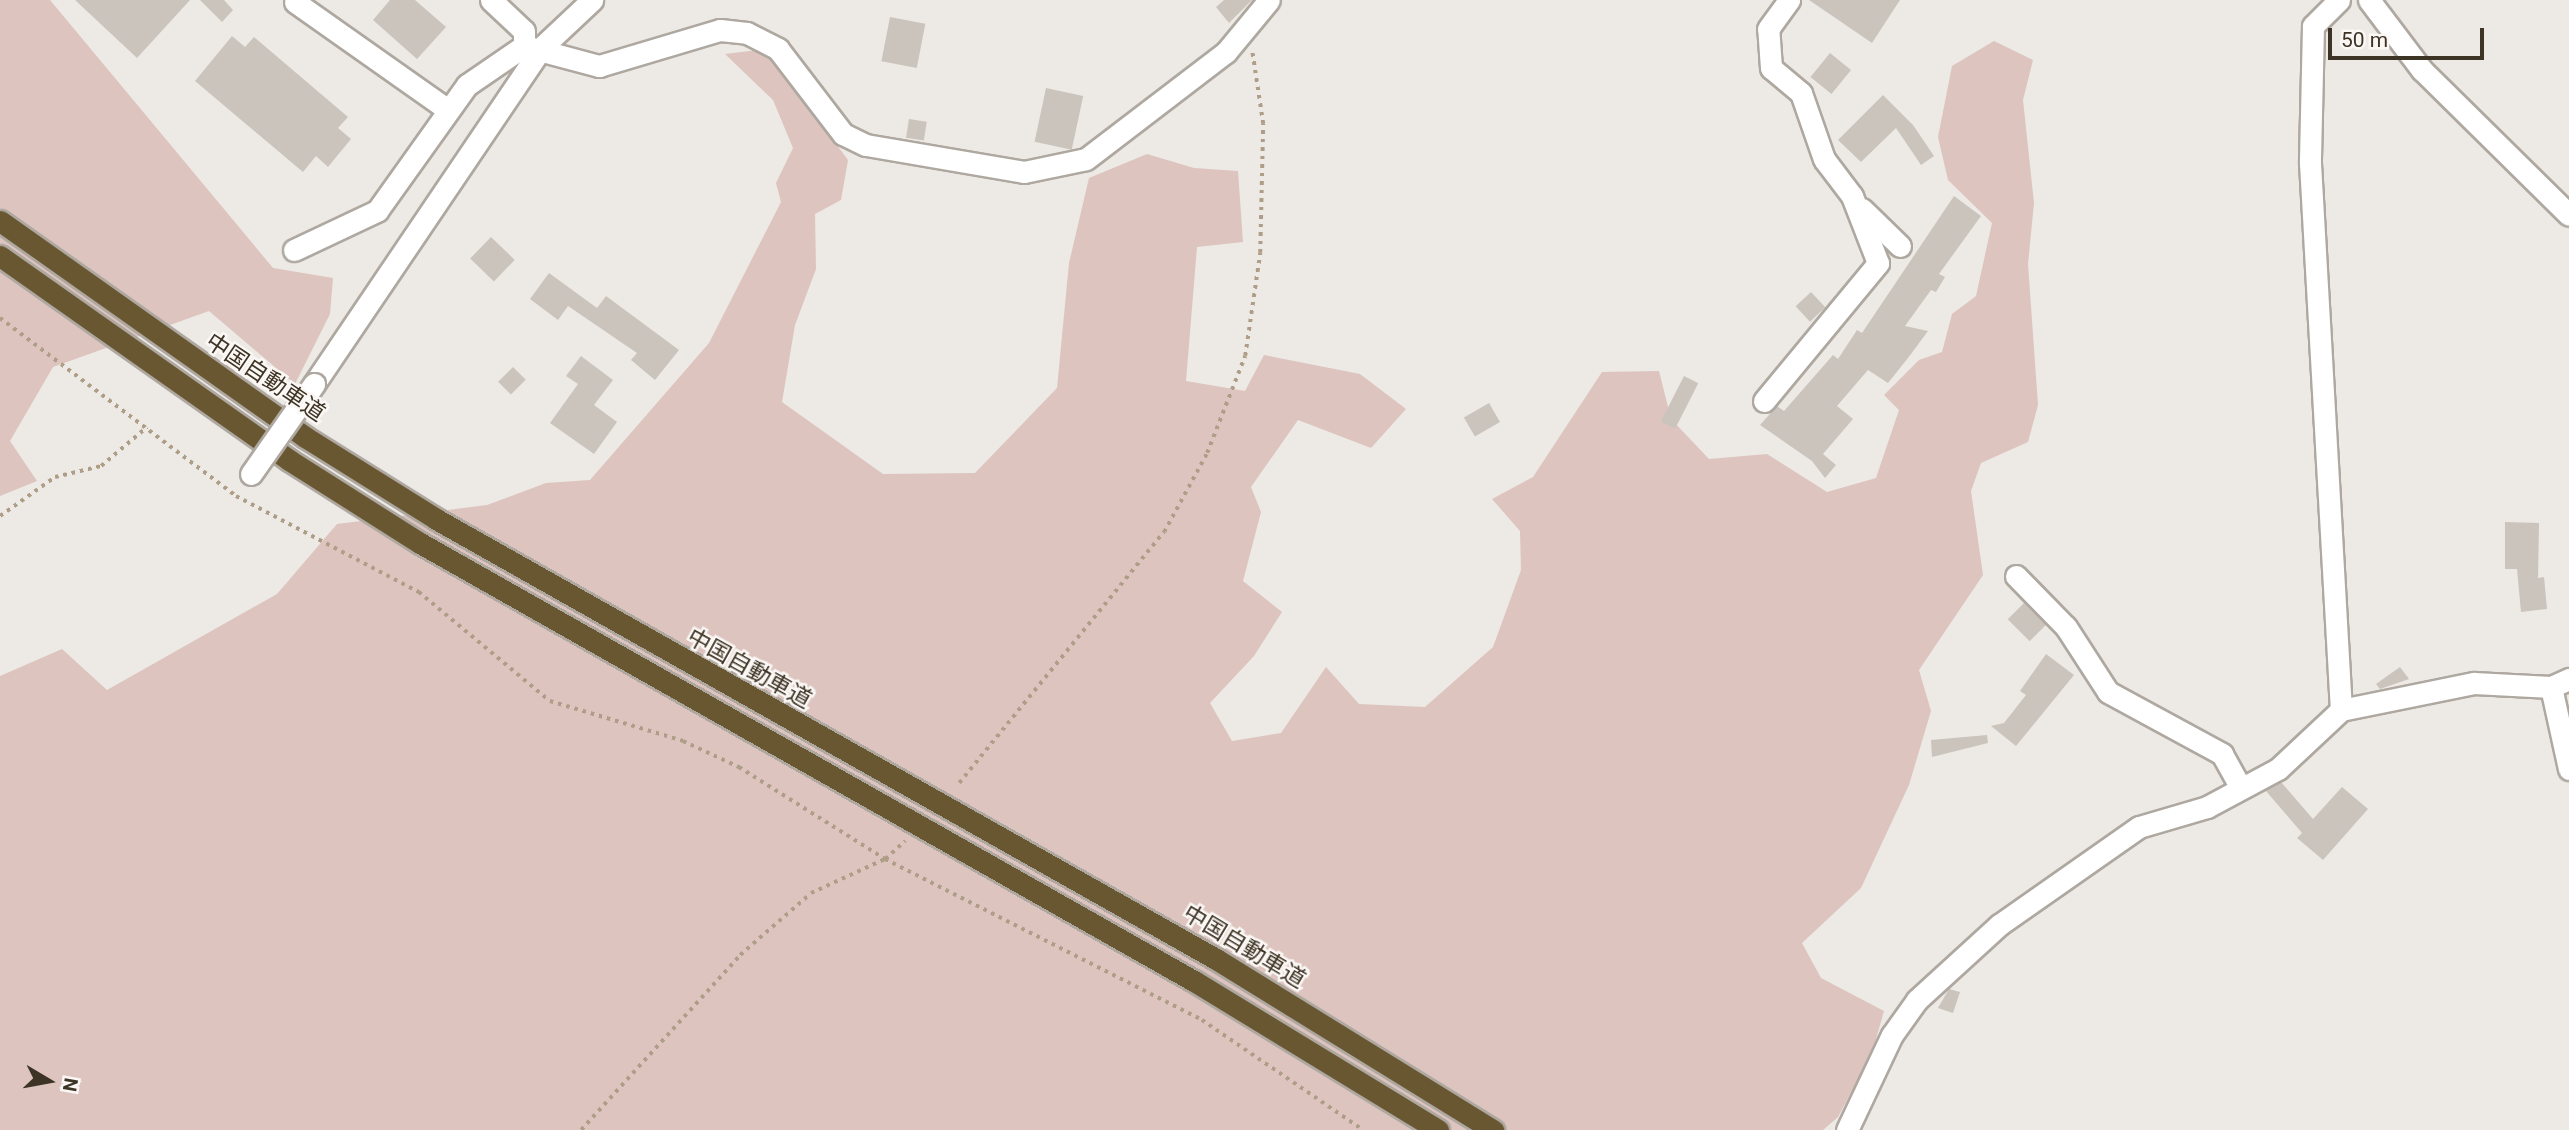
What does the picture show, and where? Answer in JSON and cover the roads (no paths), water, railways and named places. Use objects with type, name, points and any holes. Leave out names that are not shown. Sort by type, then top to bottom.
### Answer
[{"type":"highway","name":"中国自動車道","points":[[0,222],[293,429],[436,519],[1216,959],[1493,1130]]},
{"type":"highway","points":[[0,256],[289,460],[419,543],[1194,981],[1438,1130]]},
{"type":"street","points":[[491,0],[524,31],[533,46],[581,65],[599,66],[720,30],[747,33],[778,49],[843,134],[866,145],[1024,172],[1086,159],[1247,32],[1269,0]]},
{"type":"street","points":[[294,250],[377,211],[467,85],[533,46],[592,0]]},
{"type":"street","points":[[1789,0],[1768,29],[1771,68],[1801,93],[1824,159],[1852,196],[1900,246]]},
{"type":"street","points":[[2339,0],[2313,26],[2310,163],[2342,710]]},
{"type":"street","points":[[2369,0],[2431,79],[2569,215]]},
{"type":"street","points":[[295,2],[448,110]]},
{"type":"street","points":[[251,474],[314,384],[533,46]]},
{"type":"street","points":[[1764,401],[1874,273],[1878,263],[1852,196]]},
{"type":"street","points":[[2016,576],[2066,627],[2108,692],[2222,754],[2240,787]]},
{"type":"street","points":[[1847,1130],[1892,1035],[1917,1000],[1999,925],[2138,827],[2207,807],[2278,769],[2342,710],[2474,683],[2560,683],[2569,769]]}]
